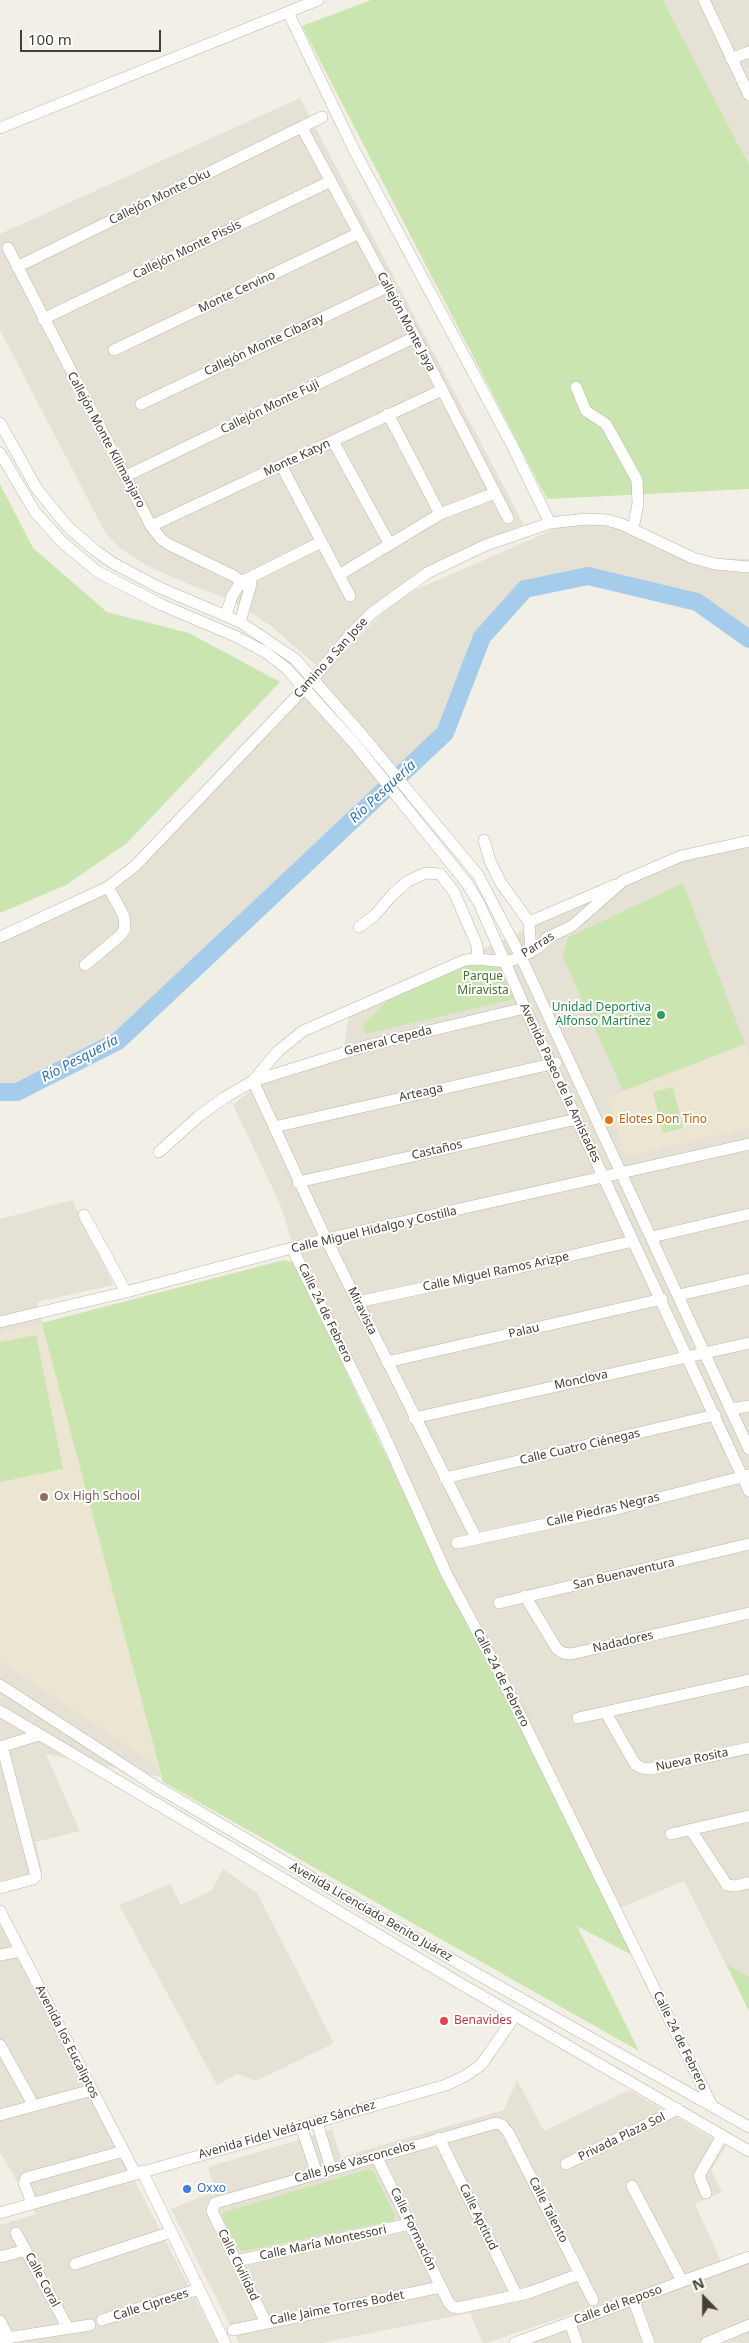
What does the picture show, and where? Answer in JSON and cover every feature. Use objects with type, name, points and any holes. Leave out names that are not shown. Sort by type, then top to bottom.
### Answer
[{"type":"street","points":[[0,128],[318,0]]},
{"type":"street","points":[[704,0],[749,95]]},
{"type":"street","points":[[288,12],[353,148],[507,437],[550,523]]},
{"type":"street","points":[[731,59],[749,52]]},
{"type":"street","name":"Callejón Monte Oku","points":[[17,267],[322,117]]},
{"type":"street","name":"Callejón Monte Jaya","points":[[302,128],[508,518]]},
{"type":"street","name":"Callejón Monte Pissis","points":[[43,319],[331,181]]},
{"type":"street","name":"Monte Cervino","points":[[114,350],[359,234]]},
{"type":"street","name":"Callejón Monte Kilimanjaro","points":[[8,248],[151,526],[161,539],[170,545],[246,586]]},
{"type":"street","name":"Callejón Monte Cibaray","points":[[141,404],[387,287]]},
{"type":"street","name":"Callejón Monte Fuji","points":[[126,476],[414,337]]},
{"type":"street","points":[[576,387],[586,411],[606,424],[637,480],[638,504],[633,529]]},
{"type":"street","name":"Monte Katyn","points":[[151,526],[442,390]]},
{"type":"street","points":[[388,414],[440,514]]},
{"type":"street","name":"Avenida Paseo de la Amistades","points":[[0,423],[37,489],[68,527],[113,563],[158,587],[240,622],[295,659],[313,679],[466,882],[479,903],[551,1065],[715,1415],[746,1476],[749,1491]]},
{"type":"street","points":[[333,441],[389,543]]},
{"type":"street","name":"Avenida Paseo de la Amistades","points":[[0,453],[35,512],[63,544],[98,572],[146,598],[217,627],[265,652],[286,668],[304,688],[358,739],[478,875],[505,924],[526,954],[567,1058],[679,1295],[749,1449]]},
{"type":"street","points":[[281,465],[350,596]]},
{"type":"street","points":[[339,575],[389,543],[440,514],[496,493]]},
{"type":"street","name":"Camino a San Jose","points":[[0,937],[108,887],[156,845],[313,679],[372,613],[427,573],[486,545],[550,523],[586,519],[607,520],[633,529],[693,558],[715,564],[749,567]]},
{"type":"street","points":[[226,615],[232,596],[246,586],[253,575],[321,542]]},
{"type":"street","points":[[240,622],[246,586]]},
{"type":"street","points":[[484,840],[490,861],[502,884],[529,922],[526,954]]},
{"type":"street","name":"Parras","points":[[159,1152],[198,1116],[253,1081],[277,1052],[304,1031],[465,960],[478,959],[506,962],[526,954],[547,938],[564,931],[580,921],[623,882],[681,856],[749,841]]},
{"type":"street","points":[[360,927],[375,915],[392,895],[408,881],[426,873],[440,874],[454,892],[477,945],[478,959]]},
{"type":"street","points":[[529,922],[623,882]]},
{"type":"street","points":[[85,966],[120,936],[125,929],[124,916],[108,887]]},
{"type":"street","name":"General Cepeda","points":[[253,1081],[366,1046],[525,1008]]},
{"type":"street","name":"Arteaga","points":[[274,1127],[551,1065],[567,1058]]},
{"type":"street","name":"Miravista","points":[[253,1081],[298,1182],[414,1418],[476,1538]]},
{"type":"street","name":"Castaños","points":[[298,1182],[577,1119]]},
{"type":"street","name":"Calle Miguel Hidalgo y Costilla","points":[[0,1322],[126,1292],[326,1239],[749,1144]]},
{"type":"street","points":[[84,1214],[126,1292]]},
{"type":"street","points":[[652,1237],[749,1214]]},
{"type":"street","name":"Calle Miguel Ramos Arizpe","points":[[357,1302],[634,1241]]},
{"type":"street","name":"Calle 24 de Febrero","points":[[292,1248],[380,1426],[447,1575],[503,1681],[712,2106]]},
{"type":"street","points":[[679,1295],[749,1279]]},
{"type":"street","name":"Palau","points":[[387,1362],[662,1299]]},
{"type":"street","name":"Monclova","points":[[414,1418],[749,1343]]},
{"type":"street","points":[[730,1409],[749,1406]]},
{"type":"street","name":"Calle Cuatro Ciénegas","points":[[445,1478],[715,1415]]},
{"type":"street","name":"Calle Piedras Negras","points":[[457,1543],[616,1509],[746,1476]]},
{"type":"street","name":"San Buenaventura","points":[[500,1603],[749,1544]]},
{"type":"street","name":"Nadadores","points":[[525,1596],[557,1649],[563,1653],[571,1654],[749,1613]]},
{"type":"street","points":[[578,1718],[749,1680]]},
{"type":"street","name":"Avenida Licenciado Benito Juárez","points":[[0,1685],[158,1787],[463,1966],[531,2002],[749,2126]]},
{"type":"street","name":"Avenida Licenciado Benito Juárez","points":[[0,1710],[39,1735],[515,2016],[749,2151]]},
{"type":"street","name":"Nueva Rosita","points":[[606,1712],[635,1764],[642,1768],[650,1769],[749,1748]]},
{"type":"street","points":[[0,1888],[33,1879],[36,1875],[1,1747],[39,1735]]},
{"type":"street","points":[[670,1834],[749,1816]]},
{"type":"street","points":[[691,1830],[727,1885],[735,1886],[749,1883]]},
{"type":"street","name":"Avenida los Eucaliptos","points":[[0,1911],[124,2151],[139,2172],[171,2232],[225,2343]]},
{"type":"street","points":[[0,1955],[20,1951]]},
{"type":"street","points":[[456,1981],[463,1966]]},
{"type":"street","name":"Avenida Fidel Velázquez Sánchez","points":[[0,2212],[435,2088],[465,2076],[489,2055],[515,2016]]},
{"type":"street","points":[[0,2045],[34,2106]]},
{"type":"street","points":[[0,2115],[92,2090]]},
{"type":"street","name":"Privada Plaza Sol","points":[[566,2164],[678,2109]]},
{"type":"street","points":[[317,2122],[332,2169]]},
{"type":"street","name":"Calle José Vasconcelos","points":[[213,2206],[218,2202],[376,2156],[499,2123]]},
{"type":"street","name":"Calle Talento","points":[[499,2123],[508,2132],[593,2300]]},
{"type":"street","points":[[301,2126],[317,2174]]},
{"type":"street","points":[[706,2192],[699,2176],[722,2136]]},
{"type":"street","name":"Calle Aptitud","points":[[439,2138],[517,2296]]},
{"type":"street","points":[[32,2203],[24,2183],[26,2178],[124,2151]]},
{"type":"street","name":"Calle Formación","points":[[376,2156],[441,2287],[453,2307],[458,2308],[517,2296]]},
{"type":"street","points":[[632,2186],[682,2281]]},
{"type":"street","name":"Calle Civilidad","points":[[213,2206],[212,2211],[266,2323]]},
{"type":"street","name":"Calle María Montessori","points":[[236,2261],[410,2224]]},
{"type":"street","points":[[74,2264],[171,2232]]},
{"type":"street","name":"Calle Coral","points":[[16,2233],[68,2328]]},
{"type":"street","points":[[0,2257],[26,2250]]},
{"type":"street","name":"Calle del Reposo","points":[[515,2343],[749,2256]]},
{"type":"street","points":[[517,2296],[580,2274]]},
{"type":"street","name":"Calle Jaime Torres Bodet","points":[[233,2330],[441,2287]]},
{"type":"street","name":"Calle Cipreses","points":[[102,2320],[199,2290]]},
{"type":"street","points":[[633,2299],[649,2343]]},
{"type":"street","points":[[0,2321],[5,2338],[90,2325]]},
{"type":"street","points":[[570,2323],[577,2343]]},
{"type":"street","points":[[706,2343],[749,2325]]},
{"type":"shaded area","points":[[663,0],[749,0],[749,165]]},
{"type":"shaded area","points":[[300,98],[524,525],[494,536],[444,563],[364,617],[316,665],[271,626],[230,599],[190,585],[148,566],[121,549],[106,534],[0,330],[0,234]]},
{"type":"shaded area","points":[[587,515],[695,558],[749,559],[749,639],[697,602],[588,576],[525,589],[482,637],[445,733],[372,803],[118,1041],[17,1092],[0,1091],[0,937],[116,881],[228,764],[399,597]]},
{"type":"shaded area","points":[[749,847],[749,1138],[635,1170],[749,1146],[749,2011],[684,1881],[620,1908],[467,1604],[294,1248],[280,1204],[233,1105],[261,1082],[342,1058],[350,1009],[653,872],[683,860]]},
{"type":"shaded area","points":[[745,1044],[749,1055],[749,1128],[631,1155],[624,1153],[608,1097]]},
{"type":"shaded area","points":[[72,1200],[114,1285],[37,1302],[161,1777],[46,1754],[80,1831],[36,1842],[42,1871],[0,1881],[0,1219]]},
{"type":"shaded area","name":"Ox High School","points":[[42,1323],[158,1767],[0,1661],[0,1333]]},
{"type":"shaded area","points":[[223,1869],[257,1893],[334,2043],[256,2081],[237,2074],[217,2085],[119,1905],[170,1884],[181,1905],[212,1890]]},
{"type":"shaded area","points":[[0,1920],[218,2343],[0,2343],[0,2225],[36,2214],[0,2152]]},
{"type":"shaded area","points":[[517,2080],[544,2131],[629,2090],[726,2146],[711,2170],[722,2192],[695,2204],[721,2261],[681,2277],[486,2343],[483,2343],[470,2313],[321,2343],[239,2343],[171,2209],[215,2191],[208,2167],[332,2130],[341,2157],[504,2110]]},
{"type":"shaded area","points":[[749,2263],[749,2343],[510,2343]]},
{"type":"green space","points":[[371,0],[663,0],[749,165],[749,489],[547,499],[302,26]]},
{"type":"green space","points":[[0,484],[33,548],[107,612],[189,633],[280,682],[127,843],[66,885],[0,913]]},
{"type":"green space","name":"Unidad Deportiva Alfonso Martínez","points":[[683,883],[745,1044],[623,1091],[562,955],[569,937]]},
{"type":"green space","name":"Parque Miravista","points":[[495,957],[514,999],[366,1034],[363,1025],[391,997],[434,977]]},
{"type":"green space","points":[[673,1087],[683,1128],[663,1133],[653,1092]]},
{"type":"green space","points":[[284,1260],[294,1262],[440,1569],[496,1673],[636,1957],[577,1926],[639,2051],[163,1782],[42,1323]]},
{"type":"green space","points":[[36,1335],[63,1469],[0,1482],[0,1342]]},
{"type":"green space","points":[[727,1965],[749,1977],[749,2011]]},
{"type":"green space","points":[[369,2169],[373,2171],[395,2215],[392,2221],[243,2251],[237,2247],[222,2216],[224,2212]]},
{"type":"waterway","name":"Río Pesquería","points":[[0,1092],[17,1092],[118,1041],[445,733],[482,637],[525,589],[588,576],[697,602],[749,639]]},
{"type":"place","name":"Unidad Deportiva Alfonso Martínez","points":[[661,1015]]},
{"type":"place","name":"Elotes Don Tino","points":[[609,1120]]},
{"type":"place","name":"Ox High School","points":[[44,1497]]},
{"type":"place","name":"Benavides","points":[[444,2021]]},
{"type":"place","name":"Oxxo","points":[[187,2189]]}]
